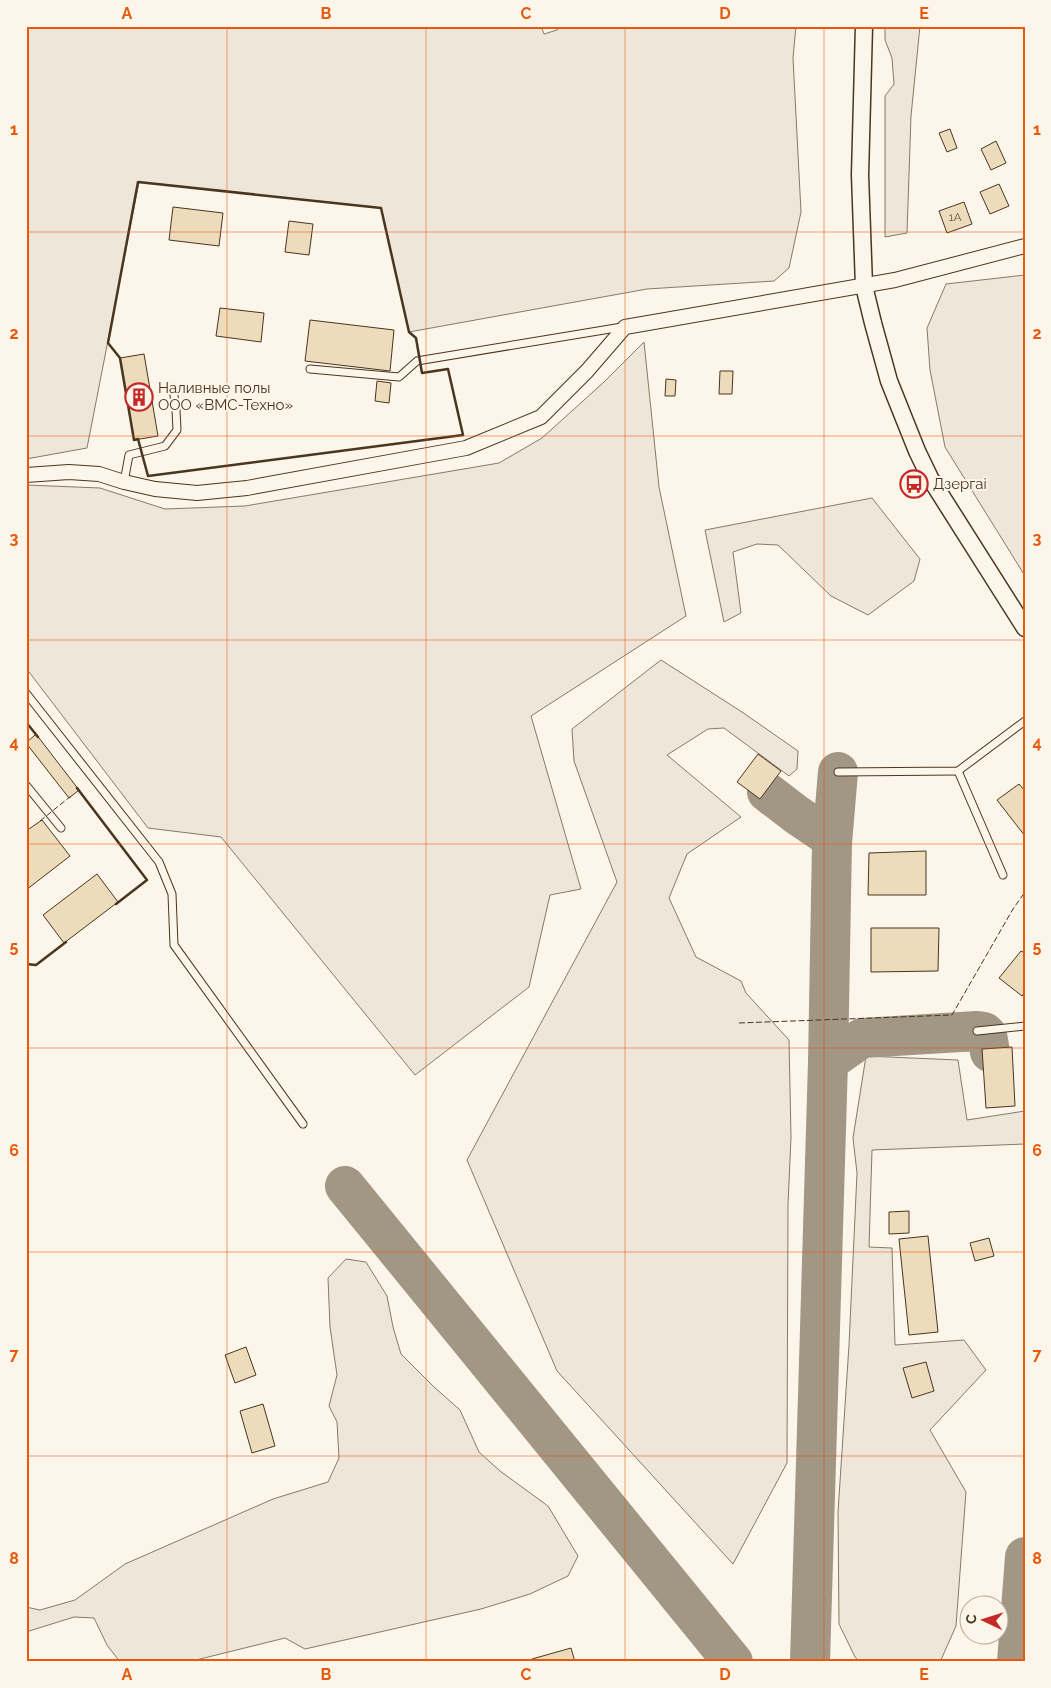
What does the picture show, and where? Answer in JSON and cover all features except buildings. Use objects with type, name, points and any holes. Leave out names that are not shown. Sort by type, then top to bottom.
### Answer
[{"type":"street","points":[[864,26],[860,175],[864,286],[888,381],[930,478],[1025,628]]},
{"type":"street","points":[[26,475],[69,472],[99,474],[155,489],[197,493],[247,488],[466,448],[541,417],[587,371],[625,327],[895,280],[1025,246]]},
{"type":"lane","points":[[310,369],[399,377],[417,360],[625,327]]},
{"type":"lane","points":[[124,482],[129,455],[165,446],[176,430],[173,388]]},
{"type":"lane","points":[[26,693],[159,862],[172,894],[174,944],[303,1124]]},
{"type":"lane","points":[[838,772],[958,771],[1025,721]]},
{"type":"lane","points":[[958,771],[1003,875]]},
{"type":"lane","points":[[26,785],[61,828]]},
{"type":"lane","points":[[977,1031],[1025,1026]]},
{"type":"shaded area","points":[[26,26],[541,26],[544,34],[557,30],[562,26],[796,26],[793,58],[801,212],[789,268],[774,281],[647,289],[409,332],[381,208],[139,182],[87,448],[26,459]]},
{"type":"shaded area","points":[[885,26],[920,26],[911,116],[907,233],[885,237],[885,96],[894,84],[892,58],[885,40]]},
{"type":"shaded area","points":[[1025,275],[1025,576],[945,447],[930,370],[927,328],[946,284]]},
{"type":"shaded area","points":[[644,342],[659,487],[686,616],[531,716],[581,889],[550,895],[529,987],[415,1075],[221,837],[148,828],[26,668],[26,485],[100,488],[165,509],[245,506],[499,463],[542,438],[604,382]]},
{"type":"shaded area","points":[[872,498],[920,559],[914,581],[868,615],[831,596],[778,545],[757,544],[733,552],[741,613],[724,622],[705,530]]},
{"type":"shaded area","points":[[661,660],[742,712],[798,751],[797,769],[789,776],[724,728],[708,729],[667,755],[741,817],[687,854],[669,898],[696,957],[741,981],[746,993],[789,1040],[791,1137],[788,1205],[787,1463],[733,1564],[557,1371],[467,1160],[617,882],[574,761],[572,729]]},
{"type":"shaded area","points":[[866,1056],[958,1060],[967,1120],[1025,1111],[1025,1144],[872,1150],[869,1247],[892,1248],[895,1345],[964,1340],[986,1370],[930,1430],[966,1492],[956,1626],[940,1662],[860,1662],[855,1657],[839,1624],[838,1512],[849,1345],[857,1173],[853,1138]]},
{"type":"shaded area","points":[[346,1259],[366,1262],[387,1296],[401,1354],[460,1410],[479,1452],[500,1471],[548,1506],[578,1556],[568,1576],[530,1594],[481,1609],[305,1649],[285,1638],[188,1662],[120,1662],[107,1645],[94,1618],[74,1617],[26,1632],[26,1607],[40,1610],[75,1600],[125,1564],[273,1499],[328,1482],[339,1458],[337,1422],[329,1406],[337,1375],[330,1327],[328,1278]]},
{"type":"taxiway","points":[[810,1662],[828,1062],[832,843],[838,772]]},
{"type":"taxiway","points":[[767,792],[828,836],[832,843]]},
{"type":"taxiway","points":[[828,1062],[862,1038],[977,1031],[984,1032],[987,1035],[990,1052]]},
{"type":"taxiway","points":[[345,1186],[733,1662]]},
{"type":"taxiway","points":[[1017,1662],[1025,1557]]},
{"type":"fence","points":[[40,821],[71,796]]},
{"type":"fence","points":[[739,1023],[952,1015],[1013,909],[1025,892]]},
{"type":"wall","points":[[138,182],[381,208],[409,332],[416,338],[422,373],[448,369],[463,435],[148,476],[138,439],[134,440],[120,358],[108,343],[138,182]]},
{"type":"wall","points":[[26,722],[38,737]]},
{"type":"wall","points":[[77,788],[147,880],[116,904]]},
{"type":"wall","points":[[26,964],[36,965],[66,942]]},
{"type":"place","name":"Наливные полы ООО «ВМС-Техно»","points":[[139,397]]},
{"type":"place","name":"Дзергаі","points":[[914,484]]}]
